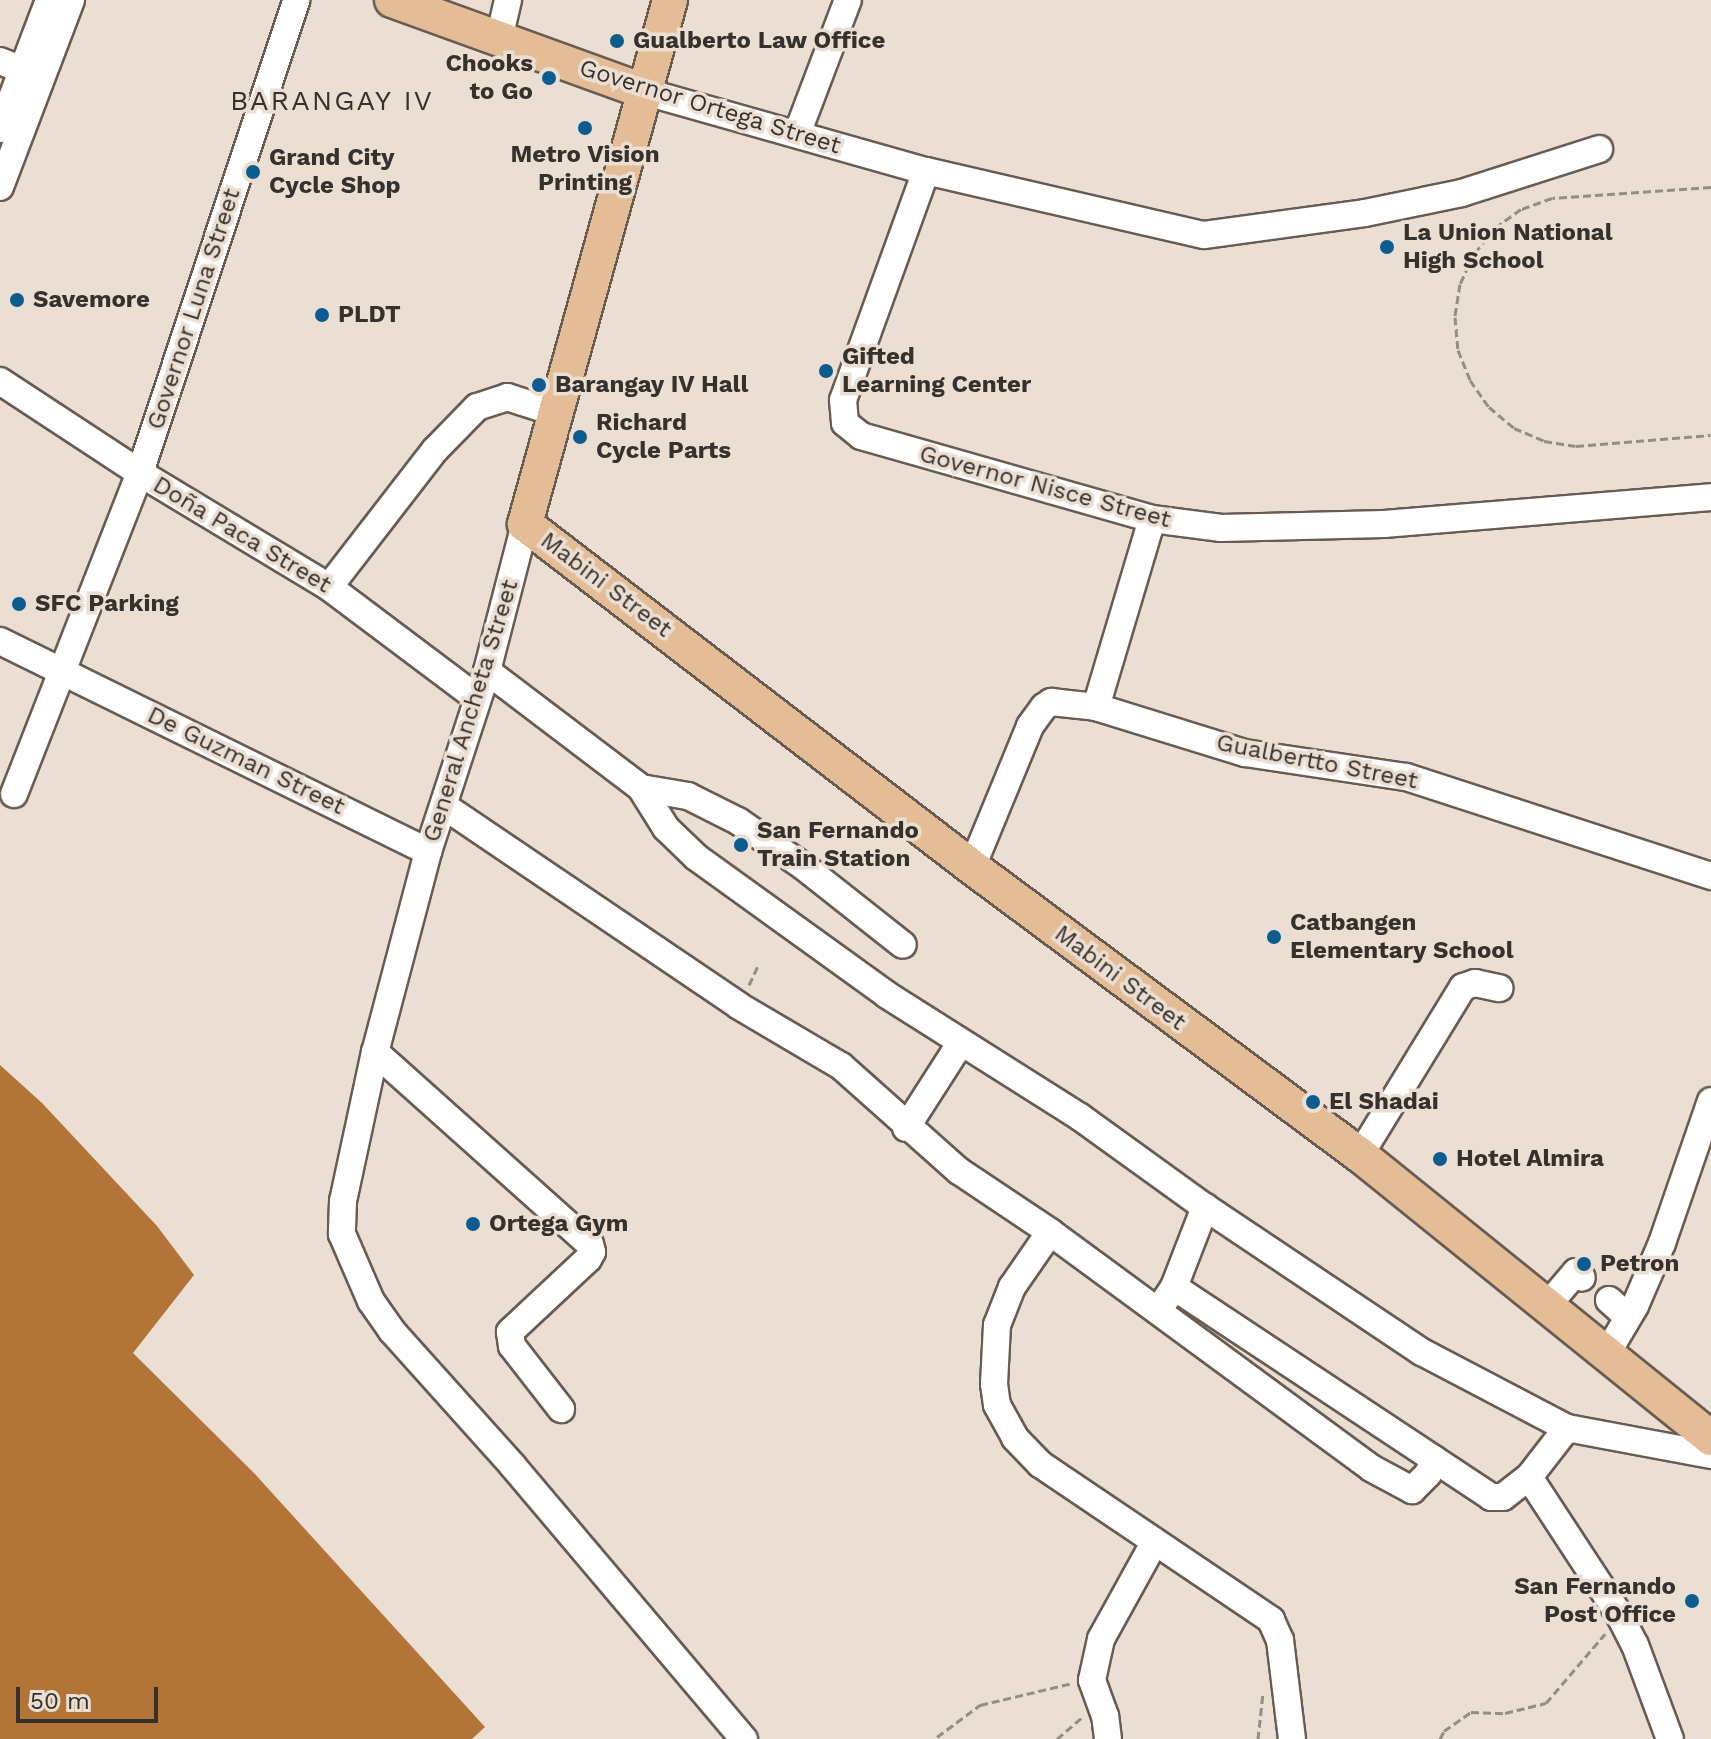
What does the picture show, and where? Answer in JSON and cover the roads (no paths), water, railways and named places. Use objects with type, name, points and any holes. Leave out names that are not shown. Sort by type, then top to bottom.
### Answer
[{"type":"main road","name":"Governor Ortega Street","points":[[392,0],[646,92]]},
{"type":"main road","name":"General Ancheta Street","points":[[525,524],[670,0]]},
{"type":"main road","name":"Mabini Street","points":[[525,524],[972,867],[1360,1155],[1711,1438]]},
{"type":"street","points":[[0,129],[11,65],[49,0]]},
{"type":"street","points":[[0,187],[71,0]]},
{"type":"street","name":"Governor Luna Street","points":[[14,794],[140,473],[296,0]]},
{"type":"street","points":[[499,39],[508,0]]},
{"type":"street","points":[[797,134],[848,0]]},
{"type":"street","name":"Governor Ortega Street","points":[[646,92],[926,171],[1204,235],[1365,213],[1462,193],[1599,149]]},
{"type":"street","name":"Governor Nisce Street","points":[[926,171],[846,390],[841,412],[845,423],[861,436],[1152,519],[1221,528],[1289,529],[1711,497]]},
{"type":"street","name":"Doña Paca Street","points":[[0,381],[140,473],[329,587],[477,698]]},
{"type":"street","points":[[329,587],[435,450],[477,407],[493,399],[507,397],[557,413]]},
{"type":"street","points":[[1096,707],[1152,519]]},
{"type":"street","name":"General Ancheta Street","points":[[525,524],[487,671],[428,852],[375,1052],[343,1201],[342,1234],[371,1301],[392,1331],[513,1466],[744,1739]]},
{"type":"street","name":"De Guzman Street","points":[[0,641],[428,852]]},
{"type":"street","points":[[487,671],[641,788],[666,828],[696,857],[960,1044],[1080,1117],[1205,1207],[1422,1352],[1567,1428],[1711,1455]]},
{"type":"street","name":"Gualbertto Street","points":[[972,867],[1036,716],[1051,702],[1096,707],[1245,753],[1406,777],[1711,876]]},
{"type":"street","points":[[641,788],[688,796],[738,821],[803,866],[903,945]]},
{"type":"street","points":[[444,806],[739,1006],[841,1066],[906,1128],[959,1171],[1050,1232],[1398,1486],[1415,1489],[1434,1459]]},
{"type":"street","points":[[1360,1155],[1463,987],[1475,983],[1499,988]]},
{"type":"street","points":[[906,1128],[960,1044]]},
{"type":"street","points":[[375,1052],[590,1244],[592,1252],[588,1259],[510,1332],[512,1346],[561,1409]]},
{"type":"street","points":[[1606,1355],[1618,1308],[1662,1243],[1707,1129],[1711,1101]]},
{"type":"street","points":[[1158,1311],[1174,1287],[1205,1207]]},
{"type":"street","points":[[1050,1232],[1012,1287],[997,1325],[994,1384],[997,1405],[1015,1438],[1040,1464],[1154,1543],[1253,1604],[1276,1626],[1290,1698],[1292,1739]]},
{"type":"street","points":[[1546,1307],[1576,1272],[1582,1278]]},
{"type":"street","points":[[1174,1287],[1495,1498],[1508,1495],[1529,1477],[1567,1428]]},
{"type":"street","points":[[1529,1477],[1620,1616],[1635,1645],[1670,1739]]},
{"type":"street","points":[[1108,1739],[1096,1690],[1101,1639],[1154,1543]]},
{"type":"place","name":"Gualberto Law Office","points":[[617,41]]},
{"type":"place","name":"Chooks to Go","points":[[549,78]]},
{"type":"place","name":"Metro Vision Printing","points":[[585,128]]},
{"type":"place","name":"Grand City Cycle Shop","points":[[253,172]]},
{"type":"place","name":"La Union National High School","points":[[1387,247]]},
{"type":"place","name":"Savemore","points":[[17,300]]},
{"type":"place","name":"PLDT","points":[[322,315]]},
{"type":"place","name":"Gifted Learning Center","points":[[826,371]]},
{"type":"place","name":"Barangay IV Hall","points":[[539,385]]},
{"type":"place","name":"Richard Cycle Parts","points":[[580,437]]},
{"type":"place","name":"SFC Parking","points":[[19,604]]},
{"type":"place","name":"San Fernando Train Station","points":[[741,845]]},
{"type":"place","name":"Catbangen Elementary School","points":[[1274,937]]},
{"type":"place","name":"El Shadai","points":[[1313,1102]]},
{"type":"place","name":"Hotel Almira","points":[[1440,1159]]},
{"type":"place","name":"Ortega Gym","points":[[473,1224]]},
{"type":"place","name":"Petron","points":[[1584,1264]]},
{"type":"place","name":"San Fernando Post Office","points":[[1692,1601]]},
{"type":"district","name":"BARANGAY IV","points":[[332,101]]}]
